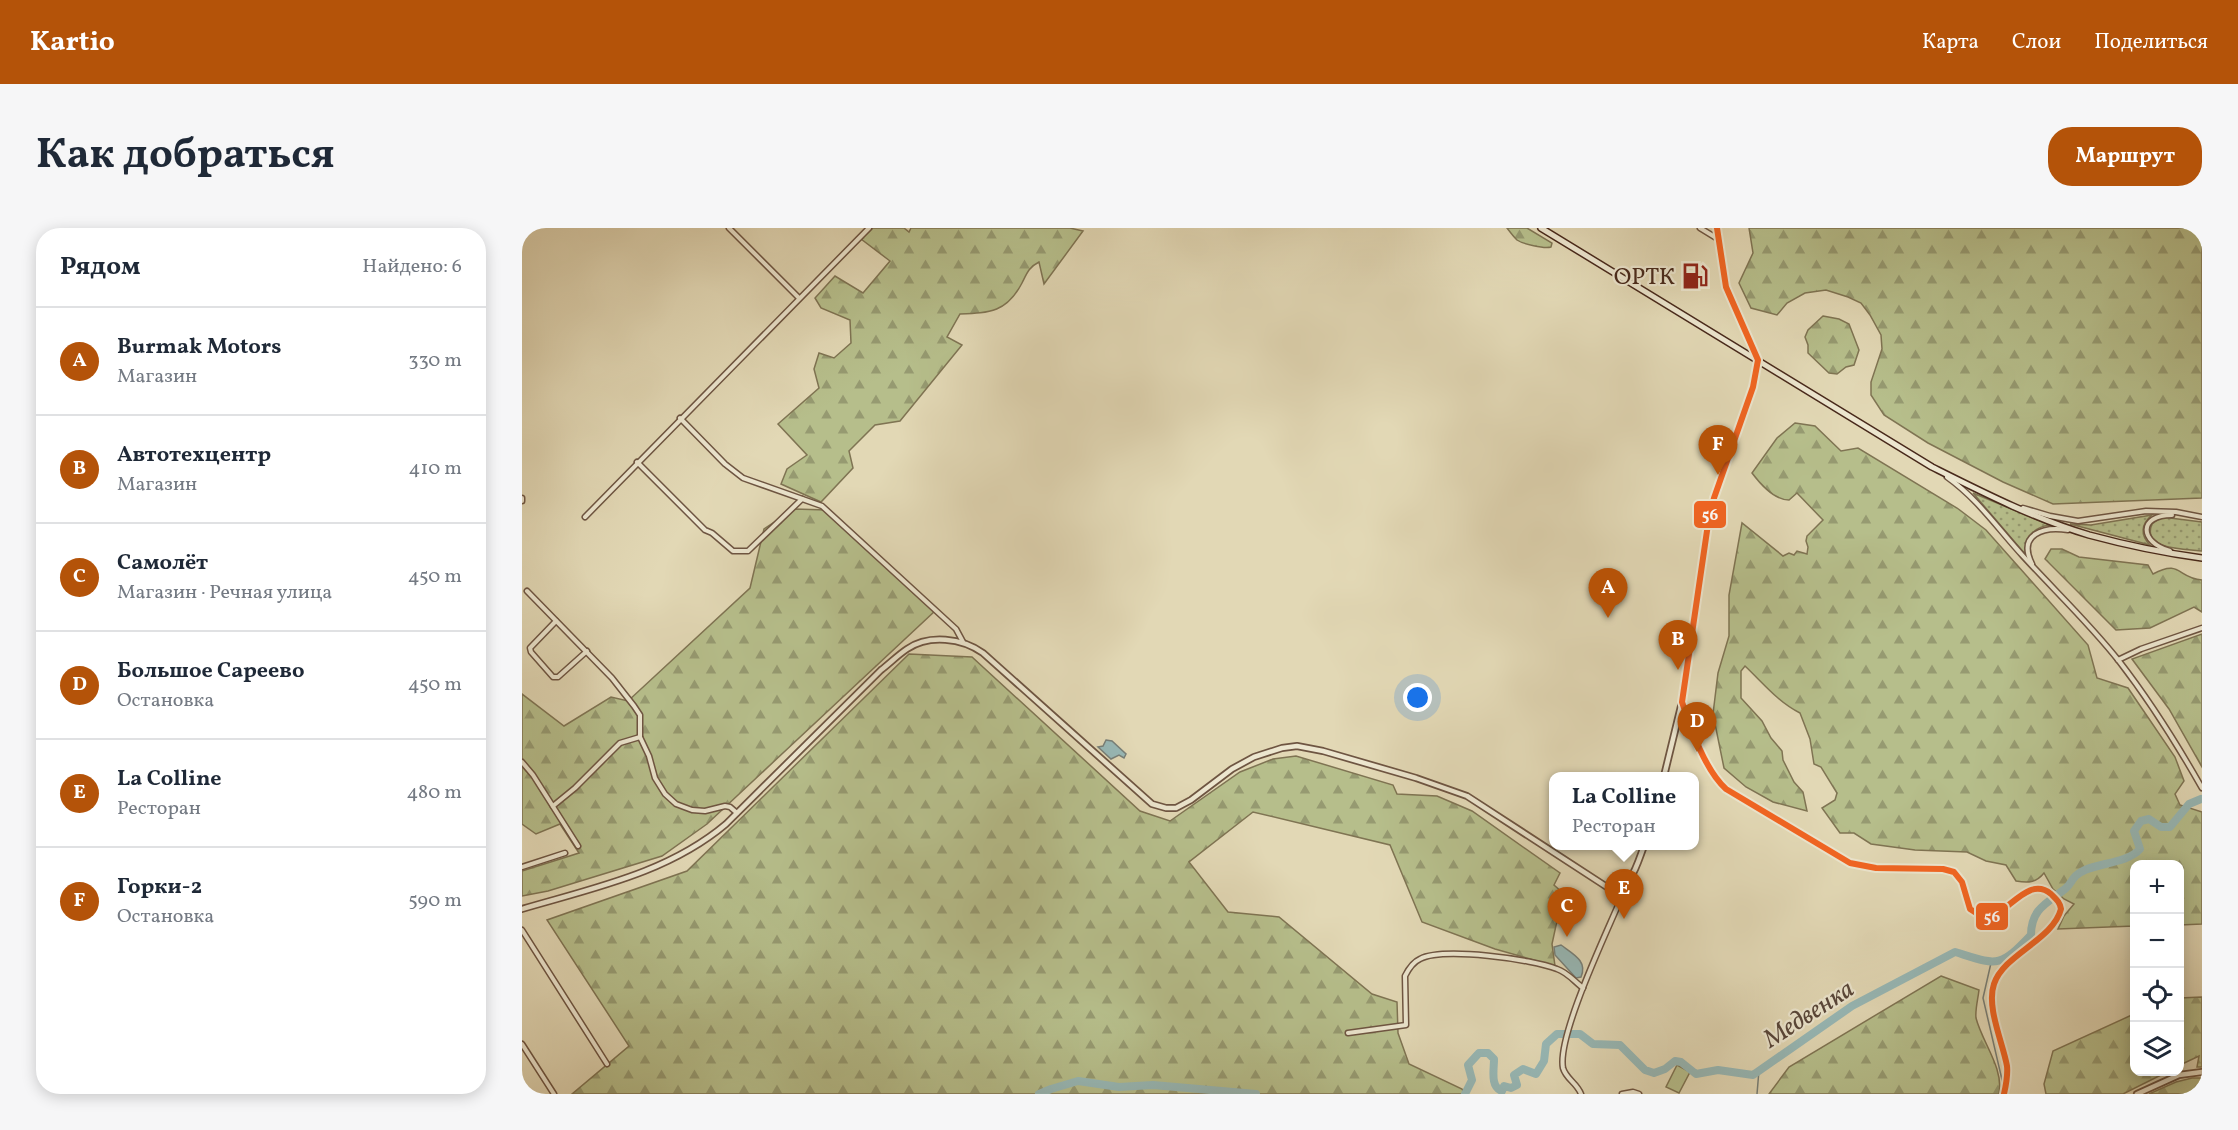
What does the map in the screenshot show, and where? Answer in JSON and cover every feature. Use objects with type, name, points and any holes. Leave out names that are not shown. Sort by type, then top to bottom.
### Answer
[{"type":"main road","points":[[1541,228],[1932,467],[2017,506],[2086,534],[2142,548],[2202,558]]},
{"type":"main road","points":[[1758,360],[1753,387],[1714,498],[1708,524],[1682,702],[1712,772],[1722,786],[1840,859],[1862,866],[1943,869],[1954,872],[1962,882],[1970,909],[1984,918],[1996,916],[2018,897],[2032,890],[2043,889],[2058,901],[2060,913],[2054,923],[2009,964],[1994,983],[1993,1005],[2007,1068],[2004,1094]]},
{"type":"street","points":[[729,228],[799,298]]},
{"type":"street","points":[[585,517],[869,228]]},
{"type":"street","points":[[1700,228],[1718,239]]},
{"type":"street","points":[[1717,228],[1726,287],[1731,303],[1758,360]]},
{"type":"street","points":[[680,418],[725,464],[743,478],[822,506],[956,629],[963,642]]},
{"type":"street","points":[[637,462],[705,530],[734,551],[748,551],[802,499]]},
{"type":"street","points":[[1932,467],[1969,494],[2118,660],[2164,724],[2202,788]]},
{"type":"street","points":[[2017,506],[2050,516],[2078,521],[2146,512],[2190,514],[2202,517]]},
{"type":"street","points":[[2190,514],[2157,516],[2149,523],[2147,533],[2156,546],[2194,557]]},
{"type":"street","points":[[2034,567],[2028,548],[2030,541],[2039,531],[2053,528],[2086,534]]},
{"type":"street","points":[[527,591],[612,678],[634,706],[640,716],[640,736],[656,778],[665,794],[676,804],[692,810],[705,811],[725,806],[737,813]]},
{"type":"street","points":[[556,621],[530,648],[553,676],[558,677],[586,651]]},
{"type":"street","points":[[2118,660],[2140,649],[2202,628]]},
{"type":"street","points":[[522,909],[662,865],[698,846],[737,813],[881,670],[909,648],[937,640],[963,642],[982,653],[1152,804],[1176,808],[1191,800],[1232,769],[1254,757],[1297,746],[1323,751],[1416,778],[1467,796],[1549,849]]},
{"type":"street","points":[[1665,772],[1682,702]]},
{"type":"street","points":[[553,806],[575,788],[620,743],[640,736]]},
{"type":"street","points":[[522,762],[533,775],[578,846]]},
{"type":"street","points":[[1550,850],[1611,889],[1622,888]]},
{"type":"street","points":[[1581,1094],[1579,1088],[1565,1075],[1563,1067],[1566,1040],[1583,988],[1619,903],[1622,888],[1627,883],[1642,850]]},
{"type":"street","points":[[522,867],[566,853]]},
{"type":"street","points":[[522,930],[523,936],[607,1064]]},
{"type":"street","points":[[1348,1033],[1406,1025],[1405,976],[1420,959],[1430,956],[1446,954],[1505,956],[1536,962],[1560,969],[1583,988]]},
{"type":"street","points":[[522,1044],[554,1094]]},
{"type":"street","points":[[2138,1094],[2179,1075],[2202,1072]]},
{"type":"street","points":[[1622,1094],[1633,1092],[1639,1094]]},
{"type":"green space","points":[[873,228],[904,228],[909,232],[911,228],[1070,228],[1083,231],[1044,284],[1039,262],[1031,268],[1016,293],[1004,305],[980,313],[960,314],[947,337],[962,345],[900,421],[875,425],[849,451],[853,468],[821,502],[781,484],[787,469],[807,455],[778,424],[819,388],[814,369],[819,353],[834,358],[851,343],[850,320],[821,308],[815,298],[835,276],[863,293],[890,261],[861,239]]},
{"type":"green space","points":[[1507,228],[1527,228],[1552,243],[1551,247],[1539,247],[1520,242]]},
{"type":"green space","points":[[1749,228],[2202,228],[2202,498],[2053,504],[2003,482],[1928,443],[1884,415],[1871,395],[1871,382],[1882,349],[1881,335],[1861,303],[1826,290],[1805,293],[1787,303],[1777,315],[1751,308],[1739,283],[1753,253]]},
{"type":"green space","points":[[1823,316],[1839,319],[1849,324],[1859,350],[1854,365],[1846,367],[1837,374],[1829,373],[1808,353],[1805,337],[1808,330]]},
{"type":"green space","points":[[1795,423],[1815,426],[1841,451],[1858,448],[1957,508],[1986,530],[2088,645],[2097,678],[2128,688],[2175,757],[2184,781],[2175,794],[2180,805],[2202,812],[2202,924],[2184,925],[2184,860],[2130,860],[2130,926],[2058,929],[2064,916],[2074,904],[2053,889],[2044,873],[2032,882],[2016,881],[2006,865],[1986,861],[1967,852],[1915,850],[1871,844],[1854,833],[1840,833],[1822,808],[1835,800],[1837,793],[1821,767],[1814,764],[1810,739],[1800,713],[1778,698],[1745,666],[1741,671],[1741,698],[1762,721],[1771,738],[1782,751],[1783,760],[1794,782],[1803,792],[1807,811],[1773,802],[1746,787],[1724,768],[1713,714],[1718,673],[1729,636],[1729,595],[1742,523],[1783,556],[1789,553],[1794,555],[1797,551],[1807,554],[1807,536],[1823,520],[1797,493],[1789,500],[1773,495],[1752,473],[1777,438]]},
{"type":"green space","points":[[1973,493],[2050,525],[2039,528],[2031,534],[2025,554]]},
{"type":"green space","points":[[794,509],[827,510],[936,610],[707,824],[662,856],[548,891],[522,896],[522,871],[579,853],[560,824],[536,834],[522,824],[522,694],[564,726],[611,697],[628,701],[750,588],[764,529]]},
{"type":"green space","points":[[2152,515],[2143,530],[2150,545],[2070,524],[2091,525]]},
{"type":"green space","points":[[2162,517],[2202,522],[2202,551],[2167,546],[2153,539],[2150,533],[2152,524]]},
{"type":"green space","points":[[2051,549],[2062,549],[2079,557],[2148,565],[2153,574],[2169,568],[2174,569],[2194,579],[2202,580],[2202,612],[2194,607],[2150,628],[2116,630],[2045,559]]},
{"type":"green space","points":[[2202,634],[2202,767],[2169,709],[2132,659]]},
{"type":"green space","points":[[909,654],[972,657],[1140,811],[1170,821],[1240,772],[1273,759],[1296,756],[1393,785],[1397,794],[1437,796],[1472,811],[1560,873],[1554,885],[1563,893],[1552,944],[1555,966],[1495,949],[1422,922],[1390,845],[1253,812],[1189,862],[1228,912],[1279,917],[1372,994],[1397,1002],[1398,1033],[1409,1064],[1462,1089],[1465,1094],[572,1094],[629,1046],[547,920],[687,871]]},
{"type":"green space","points":[[1941,976],[1979,990],[1976,1018],[1996,1065],[2000,1084],[1999,1094],[1769,1094],[1789,1067]]},
{"type":"green space","points":[[2202,997],[2202,1067],[2197,1067],[2199,1056],[2184,1063],[2184,998]]},
{"type":"green space","points":[[2130,1016],[2130,1076],[2159,1076],[2123,1094],[2046,1094],[2044,1084],[2053,1051]]},
{"type":"green space","points":[[1677,1065],[1690,1072],[1679,1093],[1666,1087]]},
{"type":"green space","points":[[2202,1078],[2202,1094],[2149,1094],[2176,1082]]},
{"type":"water","points":[[1106,740],[1112,741],[1126,754],[1124,758],[1119,755],[1111,759],[1098,747],[1103,746]]},
{"type":"water","points":[[1561,945],[1581,962],[1583,971],[1581,977],[1576,978],[1555,955],[1554,947]]},
{"type":"waterway","name":"Медвенка","points":[[1465,1094],[1472,1080],[1468,1065],[1479,1053],[1488,1053],[1494,1059],[1494,1082],[1502,1091],[1504,1086],[1511,1088],[1517,1085],[1514,1075],[1523,1069],[1536,1074],[1544,1061],[1546,1044],[1557,1034],[1580,1034],[1593,1044],[1620,1045],[1645,1070],[1654,1073],[1665,1069],[1675,1061],[1681,1062],[1696,1074],[1718,1070],[1753,1075],[1852,1006],[1955,952],[1980,960],[2004,959],[2031,935],[2034,919],[2041,907],[2068,887],[2077,875],[2085,870],[2129,857],[2140,849],[2134,831],[2141,821],[2149,819],[2161,827],[2170,827],[2189,804],[2201,799]]},
{"type":"waterway","points":[[1991,963],[1983,998],[2003,1084]]},
{"type":"waterway","points":[[1757,1094],[1759,1070]]},
{"type":"waterway","name":"Медвенка","points":[[1039,1094],[1078,1081],[1119,1087],[1153,1085],[1256,1094]]},
{"type":"transit line","name":"56","points":[[1717,228],[1726,287],[1758,360],[1753,387],[1714,498],[1708,524],[1682,702],[1705,760],[1726,789],[1850,863],[1876,868],[1943,869],[1954,872],[1962,882],[1970,909],[1984,918],[1992,916],[2034,889],[2042,889],[2058,901],[2061,909],[2049,930],[2017,955],[1999,973],[1994,984],[1992,1003],[2007,1066],[2004,1094]]},
{"type":"place","name":"ОРТК","points":[[1695,276]]},
{"type":"place","name":"Горки-2","points":[[1718,475]]},
{"type":"place","name":"Burmak Motors","points":[[1608,618]]},
{"type":"place","name":"Автотехцентр","points":[[1678,670]]},
{"type":"place","name":"Большое Сареево","points":[[1697,752]]},
{"type":"place","name":"La Colline","points":[[1624,919]]},
{"type":"place","name":"Самолёт","points":[[1567,937]]}]
